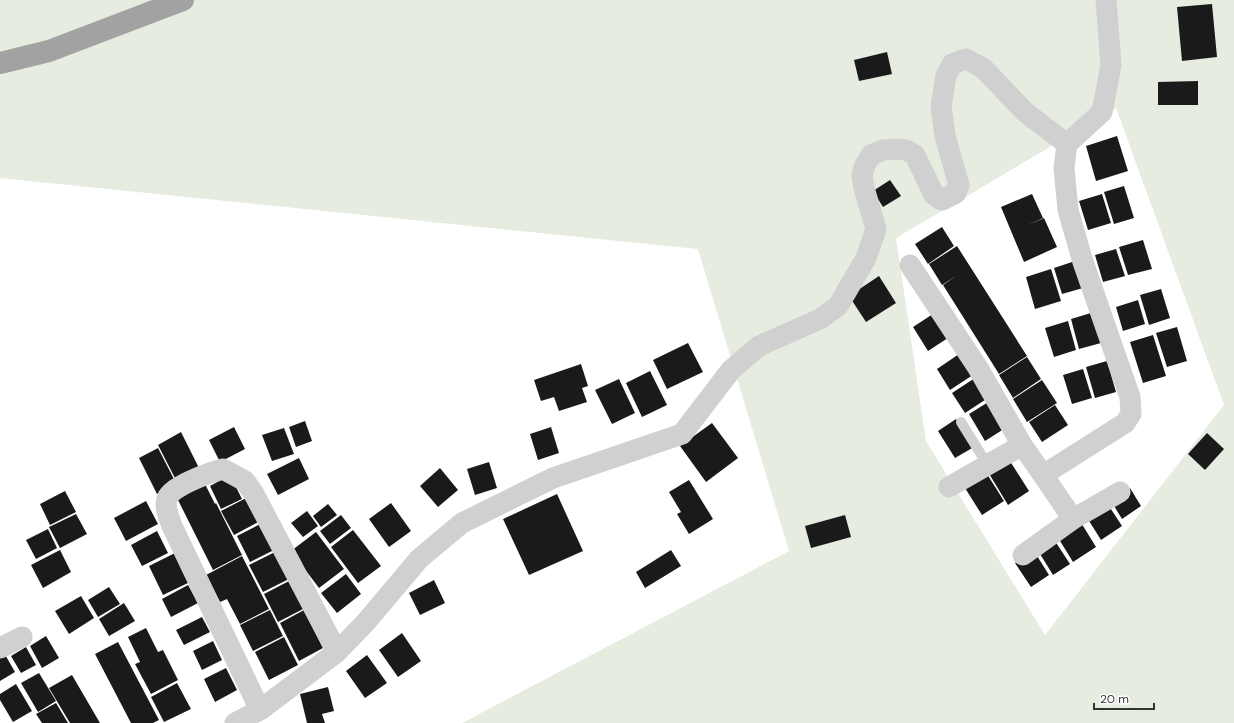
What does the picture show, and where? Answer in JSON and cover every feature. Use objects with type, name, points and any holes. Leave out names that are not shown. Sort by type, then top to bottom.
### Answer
[{"type":"highway","points":[[0,63],[63,46],[183,0]]},
{"type":"street","points":[[1043,475],[1126,423],[1129,419],[1132,407],[1083,262],[1068,210],[1064,168],[1067,144],[1102,112],[1111,65],[1106,0]]},
{"type":"street","points":[[234,723],[260,710],[337,652],[366,622],[419,559],[462,523],[553,478],[682,434],[731,370],[759,346],[820,319],[838,306],[866,258],[876,229],[862,176],[864,167],[871,155],[883,150],[906,150],[915,155],[934,195],[942,200],[950,198],[956,193],[959,185],[945,136],[941,106],[946,76],[952,64],[966,59],[983,68],[1025,112],[1067,144]]},
{"type":"street","points":[[910,265],[978,368],[1022,445],[1073,519]]},
{"type":"street","points":[[949,487],[1022,445]]},
{"type":"street","points":[[260,710],[172,526],[166,509],[167,498],[172,491],[210,472],[223,469],[246,481],[337,652]]},
{"type":"street","points":[[1023,555],[1073,519],[1120,492]]},
{"type":"street","points":[[0,648],[22,637]]},
{"type":"lane","points":[[961,422],[987,464]]},
{"type":"shaded area","points":[[0,0],[1234,0],[1234,723],[462,723],[789,551],[698,249],[0,178]],"holes":[[[1116,108],[1224,405],[1045,635],[926,441],[896,238]]]},
{"type":"building","points":[[1212,4],[1217,57],[1182,61],[1177,7]]},
{"type":"building","points":[[887,52],[892,74],[859,81],[854,60]]},
{"type":"building","points":[[1198,81],[1198,105],[1158,105],[1158,82]]},
{"type":"building","points":[[1117,136],[1128,171],[1096,181],[1086,146]]},
{"type":"building","points":[[890,180],[901,196],[883,207],[873,191]]},
{"type":"building","points":[[1124,186],[1134,218],[1114,224],[1104,192]]},
{"type":"building","points":[[1032,194],[1043,218],[1028,225],[1044,218],[1057,247],[1024,262],[1001,207]]},
{"type":"building","points":[[1102,194],[1111,223],[1088,230],[1079,201]]},
{"type":"building","points":[[942,227],[954,246],[928,264],[915,244]]},
{"type":"building","points":[[1143,240],[1152,269],[1128,275],[1119,247]]},
{"type":"building","points":[[957,246],[1027,356],[999,374],[943,285],[956,276],[942,285],[929,264]]},
{"type":"building","points":[[1116,249],[1125,276],[1103,282],[1095,255]]},
{"type":"building","points":[[1075,261],[1083,288],[1062,294],[1054,268]]},
{"type":"building","points":[[1051,269],[1061,301],[1035,309],[1026,277]]},
{"type":"building","points":[[879,276],[896,303],[866,322],[849,296]]},
{"type":"building","points":[[1161,289],[1170,318],[1149,325],[1140,295]]},
{"type":"building","points":[[1138,300],[1145,324],[1123,331],[1116,307]]},
{"type":"building","points":[[936,312],[951,336],[928,351],[913,327]]},
{"type":"building","points":[[1091,313],[1101,343],[1079,349],[1071,319]]},
{"type":"building","points":[[1068,321],[1076,350],[1054,357],[1045,328]]},
{"type":"building","points":[[1177,327],[1187,361],[1167,367],[1156,333]]},
{"type":"building","points":[[1153,335],[1166,376],[1143,383],[1130,342]]},
{"type":"building","points":[[688,343],[703,372],[667,389],[653,360]]},
{"type":"building","points":[[962,352],[976,373],[950,390],[937,369]]},
{"type":"building","points":[[1027,357],[1041,379],[1013,398],[999,375]]},
{"type":"building","points":[[1107,361],[1116,392],[1095,398],[1086,367]]},
{"type":"building","points":[[581,364],[588,386],[582,388],[587,402],[559,411],[554,397],[541,401],[534,380]]},
{"type":"building","points":[[1083,369],[1092,398],[1072,404],[1063,375]]},
{"type":"building","points":[[650,371],[667,405],[642,417],[626,383]]},
{"type":"building","points":[[978,376],[991,396],[965,413],[952,393]]},
{"type":"building","points":[[619,379],[635,413],[612,424],[595,390]]},
{"type":"building","points":[[1042,380],[1057,403],[1027,422],[1013,399]]},
{"type":"building","points":[[990,401],[1007,427],[985,441],[969,414]]},
{"type":"building","points":[[1055,405],[1068,425],[1042,442],[1029,422]]},
{"type":"building","points":[[956,419],[974,447],[955,458],[938,431]]},
{"type":"building","points":[[305,421],[312,441],[296,447],[289,427]]},
{"type":"building","points":[[712,423],[738,458],[706,482],[680,446]]},
{"type":"building","points":[[234,427],[245,449],[220,462],[209,440]]},
{"type":"building","points":[[551,427],[559,453],[538,460],[530,434]]},
{"type":"building","points":[[284,428],[294,454],[272,461],[262,435]]},
{"type":"building","points":[[181,432],[201,472],[178,484],[158,445]]},
{"type":"building","points":[[1207,433],[1224,449],[1205,470],[1188,454]]},
{"type":"building","points":[[158,448],[176,483],[157,494],[139,458]]},
{"type":"building","points":[[299,458],[309,479],[278,495],[267,474]]},
{"type":"building","points":[[1008,458],[1029,491],[1008,505],[988,472]]},
{"type":"building","points":[[489,462],[497,488],[475,495],[467,469]]},
{"type":"building","points":[[440,468],[458,490],[438,507],[420,486]]},
{"type":"building","points":[[987,474],[1004,501],[982,515],[965,488]]},
{"type":"building","points":[[230,475],[242,499],[221,509],[210,486]]},
{"type":"building","points":[[203,480],[242,555],[213,570],[175,494]]},
{"type":"building","points":[[689,480],[713,519],[689,534],[677,514],[681,512],[669,492]]},
{"type":"building","points":[[1130,488],[1141,506],[1122,519],[1111,501]]},
{"type":"building","points":[[65,491],[76,512],[50,525],[40,504]]},
{"type":"building","points":[[557,494],[583,551],[529,575],[503,519]]},
{"type":"building","points":[[250,496],[262,520],[234,535],[221,511]]},
{"type":"building","points":[[146,501],[158,524],[126,541],[114,518]]},
{"type":"building","points":[[391,503],[411,531],[389,547],[369,519]]},
{"type":"building","points":[[1107,503],[1122,526],[1101,540],[1086,516]]},
{"type":"building","points":[[328,504],[337,515],[321,527],[313,516]]},
{"type":"building","points":[[307,511],[318,526],[303,537],[291,523]]},
{"type":"building","points":[[76,514],[87,534],[60,548],[49,527]]},
{"type":"building","points":[[341,515],[351,528],[330,544],[320,531]]},
{"type":"building","points":[[845,515],[851,537],[811,548],[805,526]]},
{"type":"building","points":[[1080,521],[1096,547],[1073,562],[1057,536]]},
{"type":"building","points":[[264,522],[278,548],[250,562],[237,536]]},
{"type":"building","points":[[48,529],[57,548],[36,559],[26,540]]},
{"type":"building","points":[[353,530],[381,566],[358,583],[331,547]]},
{"type":"building","points":[[157,531],[168,553],[142,566],[131,545]]},
{"type":"building","points":[[316,532],[344,569],[319,588],[291,551]]},
{"type":"building","points":[[1053,538],[1070,564],[1053,575],[1037,549]]},
{"type":"building","points":[[60,550],[71,572],[43,588],[31,565]]},
{"type":"building","points":[[671,550],[681,566],[645,588],[636,572]]},
{"type":"building","points":[[277,551],[291,578],[263,592],[249,565]]},
{"type":"building","points":[[1034,551],[1049,575],[1031,587],[1015,563]]},
{"type":"building","points":[[175,553],[190,582],[163,595],[149,566]]},
{"type":"building","points":[[242,556],[269,609],[240,624],[227,599],[220,602],[206,575]]},
{"type":"building","points":[[346,574],[361,594],[337,613],[321,593]]},
{"type":"building","points":[[291,580],[305,608],[278,622],[264,594]]},
{"type":"building","points":[[434,580],[445,603],[420,615],[409,593]]},
{"type":"building","points":[[188,585],[198,603],[171,617],[162,599]]},
{"type":"building","points":[[109,587],[120,604],[98,617],[88,600]]},
{"type":"building","points":[[81,596],[94,618],[69,634],[55,611]]},
{"type":"building","points":[[124,603],[135,621],[109,636],[99,619]]},
{"type":"building","points":[[270,610],[283,636],[253,651],[240,625]]},
{"type":"building","points":[[304,610],[323,648],[299,661],[280,623]]},
{"type":"building","points":[[202,617],[210,632],[184,645],[176,630]]},
{"type":"building","points":[[146,628],[158,652],[163,650],[178,680],[151,694],[135,664],[140,662],[128,637]]},
{"type":"building","points":[[402,633],[421,661],[398,677],[379,650]]},
{"type":"building","points":[[46,636],[59,658],[42,668],[30,646]]},
{"type":"building","points":[[284,637],[298,665],[269,680],[255,652]]},
{"type":"building","points":[[213,641],[222,660],[202,670],[193,651]]},
{"type":"building","points":[[118,642],[159,720],[153,723],[131,723],[95,654]]},
{"type":"building","points":[[26,647],[36,665],[21,673],[11,656]]},
{"type":"building","points":[[3,651],[15,672],[0,681],[0,653]]},
{"type":"building","points":[[367,655],[387,683],[365,698],[346,671]]},
{"type":"building","points":[[226,668],[237,690],[215,702],[204,679]]},
{"type":"building","points":[[39,673],[56,701],[38,712],[21,683]]},
{"type":"building","points":[[72,675],[100,723],[70,723],[49,688]]},
{"type":"building","points":[[177,683],[191,709],[164,722],[151,697]]},
{"type":"building","points":[[16,684],[32,711],[13,722],[0,700],[0,694]]},
{"type":"building","points":[[328,687],[334,711],[322,714],[325,723],[307,723],[300,694]]},
{"type":"building","points":[[56,703],[68,723],[42,723],[36,714]]}]
